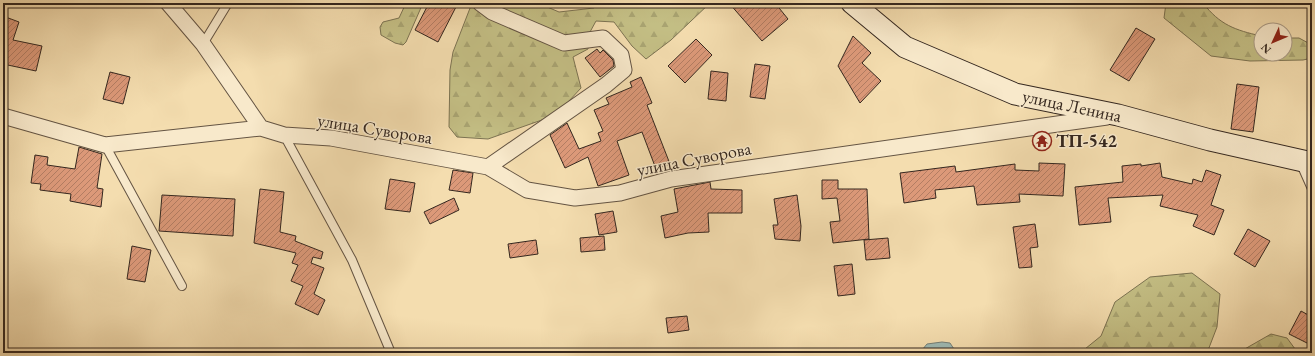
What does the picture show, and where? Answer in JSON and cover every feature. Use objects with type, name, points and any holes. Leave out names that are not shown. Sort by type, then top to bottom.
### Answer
[{"type":"main road","name":"улица Ленина","points":[[852,3],[905,47],[1015,94],[1118,115],[1210,140],[1306,162]]},
{"type":"street","points":[[168,3],[203,44],[260,128]]},
{"type":"street","points":[[480,3],[492,12],[564,43],[604,38],[621,54],[624,70],[606,85],[488,167]]},
{"type":"street","name":"улица Суворова","points":[[3,116],[105,145],[260,128],[284,135],[331,138],[488,167],[527,190],[575,198],[620,193],[671,179],[1118,115]]},
{"type":"lane","points":[[203,44],[228,3]]},
{"type":"lane","points":[[284,135],[352,260],[391,353]]},
{"type":"lane","points":[[105,145],[182,286]]},
{"type":"lane","points":[[1306,162],[1312,189]]},
{"type":"green space","points":[[406,3],[423,3],[406,42],[403,45],[395,43],[381,35],[380,27],[383,22],[399,18]]},
{"type":"green space","points":[[472,3],[538,3],[559,12],[594,8],[595,3],[710,3],[671,40],[646,59],[632,46],[614,22],[596,21],[590,32],[588,49],[573,57],[581,88],[556,115],[488,139],[457,137],[449,127],[450,70],[453,52]]},
{"type":"green space","points":[[1166,3],[1203,3],[1222,22],[1236,29],[1253,34],[1253,61],[1211,56],[1164,18]]},
{"type":"green space","points":[[1293,38],[1299,38],[1312,45],[1312,58],[1293,60]]},
{"type":"green space","points":[[1192,273],[1220,294],[1217,327],[1207,353],[1080,353],[1101,336],[1115,302],[1150,277]]},
{"type":"green space","points":[[1271,334],[1287,338],[1298,353],[1242,353],[1243,350]]},
{"type":"water","points":[[942,342],[950,343],[954,349],[953,353],[924,353],[922,350],[927,344]]},
{"type":"building","points":[[429,3],[458,3],[438,42],[415,30]]},
{"type":"building","points":[[729,3],[775,3],[788,19],[762,41]]},
{"type":"building","points":[[3,16],[19,22],[13,40],[42,46],[36,71],[3,64]]},
{"type":"building","points":[[1136,28],[1155,39],[1129,81],[1110,70]]},
{"type":"building","points":[[853,36],[871,53],[862,63],[881,81],[860,103],[838,66]]},
{"type":"building","points":[[696,39],[712,55],[685,83],[668,66]]},
{"type":"building","points":[[597,49],[600,53],[603,50],[613,60],[614,66],[600,77],[585,58]]},
{"type":"building","points":[[755,64],[770,66],[765,99],[750,97]]},
{"type":"building","points":[[711,71],[728,73],[726,101],[708,99]]},
{"type":"building","points":[[110,72],[130,77],[123,104],[103,99]]},
{"type":"building","points":[[641,77],[652,103],[647,105],[670,164],[656,169],[642,132],[617,141],[629,175],[598,186],[588,157],[565,168],[550,135],[567,123],[579,149],[601,141],[598,133],[603,131],[594,110],[609,104],[606,98],[632,87],[630,82]]},
{"type":"building","points":[[1237,84],[1259,87],[1253,132],[1231,129]]},
{"type":"building","points":[[79,147],[102,154],[97,188],[103,189],[101,207],[70,201],[71,194],[40,190],[41,184],[31,183],[35,155],[48,157],[47,165],[75,169]]},
{"type":"building","points":[[1039,163],[1065,164],[1063,196],[1019,194],[1020,202],[977,205],[974,186],[935,190],[936,198],[904,203],[900,173],[955,166],[956,172],[1015,164],[1015,170],[1039,171]]},
{"type":"building","points":[[1160,163],[1162,177],[1192,184],[1193,179],[1202,182],[1206,170],[1221,175],[1211,205],[1224,210],[1214,235],[1193,226],[1198,215],[1160,206],[1163,195],[1108,198],[1111,222],[1079,225],[1075,187],[1123,182],[1122,166],[1141,164],[1141,166]]},
{"type":"building","points":[[453,170],[473,173],[470,193],[449,190]]},
{"type":"building","points":[[390,179],[415,183],[410,212],[385,209]]},
{"type":"building","points":[[822,180],[838,180],[838,189],[867,189],[869,239],[833,243],[830,222],[840,221],[837,198],[822,199]]},
{"type":"building","points":[[710,182],[711,189],[742,190],[742,213],[708,213],[709,232],[688,233],[665,238],[661,216],[678,212],[674,189]]},
{"type":"building","points":[[260,189],[284,192],[280,232],[296,236],[295,241],[323,252],[321,259],[313,257],[311,263],[324,268],[314,294],[325,300],[318,315],[295,304],[303,286],[291,281],[298,265],[292,263],[296,253],[254,243]]},
{"type":"building","points":[[162,195],[235,199],[233,236],[159,231]]},
{"type":"building","points":[[797,195],[801,226],[800,241],[775,239],[773,225],[778,225],[774,199]]},
{"type":"building","points":[[454,198],[459,210],[430,224],[424,212]]},
{"type":"building","points":[[613,211],[617,232],[599,235],[595,214]]},
{"type":"building","points":[[1035,224],[1038,247],[1030,248],[1032,267],[1019,268],[1013,227]]},
{"type":"building","points":[[1248,229],[1270,241],[1255,267],[1234,254]]},
{"type":"building","points":[[604,236],[605,250],[581,252],[580,238]]},
{"type":"building","points":[[888,238],[890,258],[866,260],[864,240]]},
{"type":"building","points":[[536,240],[538,254],[510,258],[508,244]]},
{"type":"building","points":[[132,246],[151,250],[145,282],[127,279]]},
{"type":"building","points":[[852,264],[855,294],[838,296],[834,266]]},
{"type":"building","points":[[1301,311],[1312,317],[1312,333],[1307,343],[1289,334]]},
{"type":"building","points":[[687,316],[689,330],[668,333],[666,318]]},
{"type":"place","name":"ТП-542","points":[[1042,141]]}]
